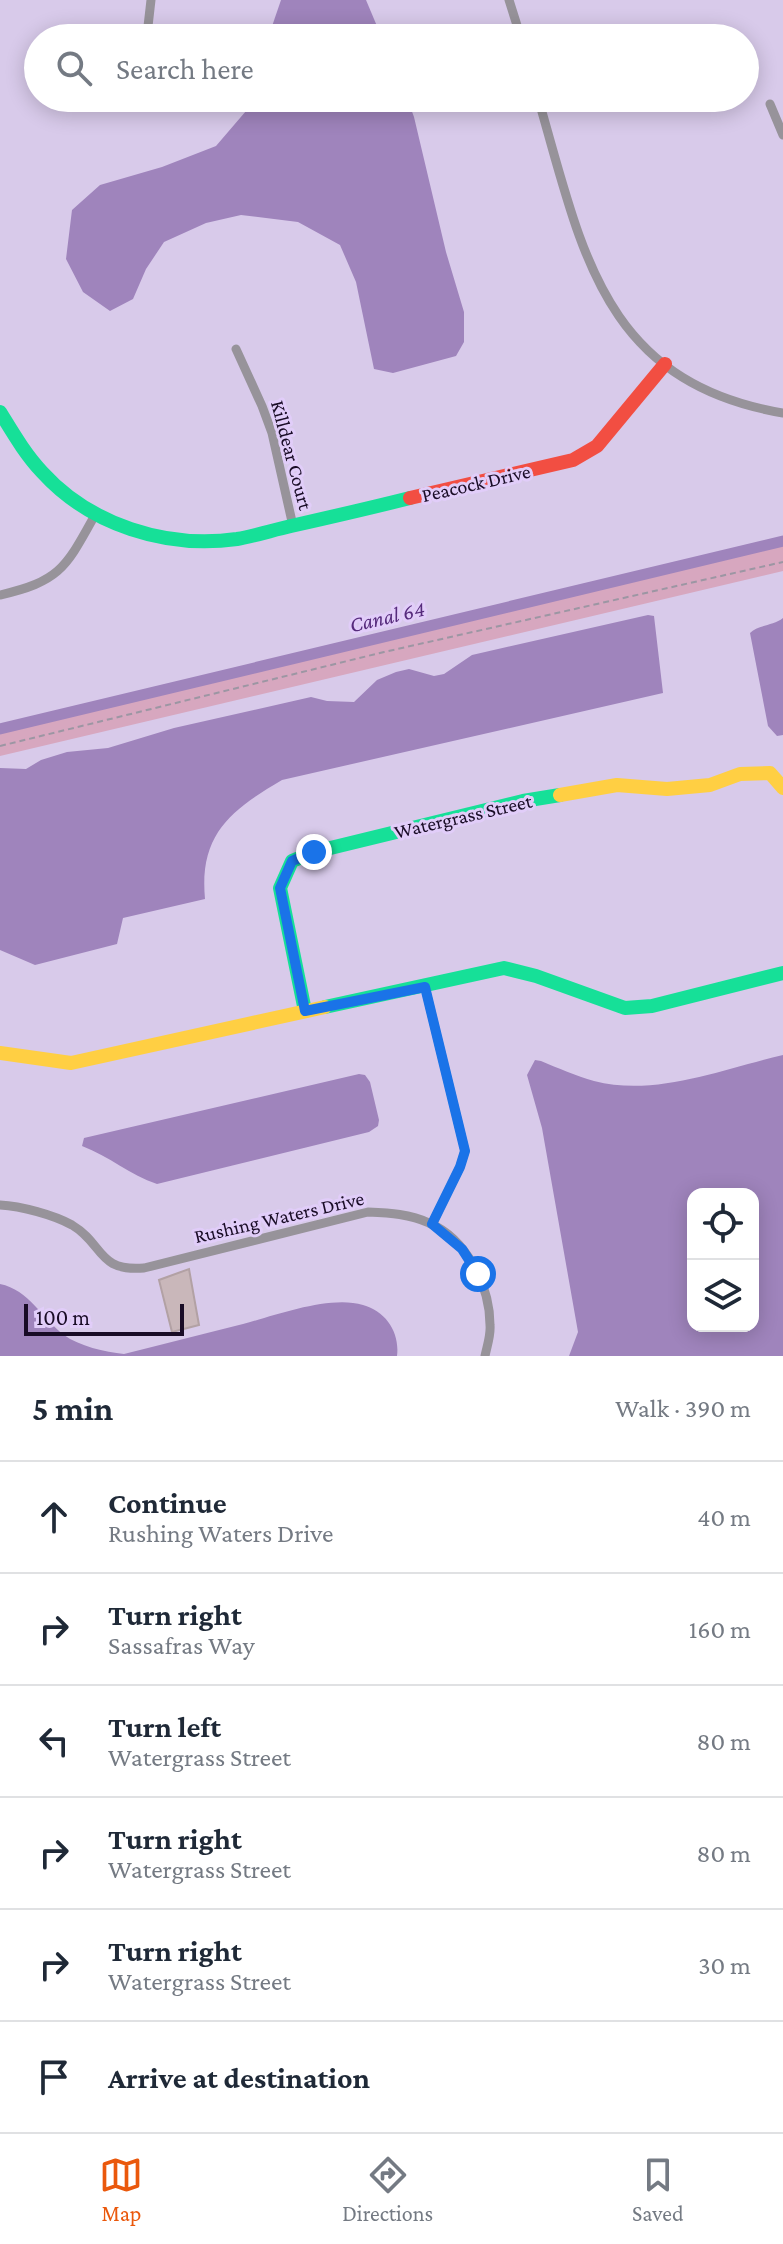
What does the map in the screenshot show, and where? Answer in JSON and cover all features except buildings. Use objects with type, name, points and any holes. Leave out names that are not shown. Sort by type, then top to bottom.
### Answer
[{"type":"street","points":[[148,24],[151,0]]},
{"type":"street","points":[[509,0],[517,24]]},
{"type":"street","points":[[770,104],[783,135]]},
{"type":"street","points":[[542,112],[589,267],[621,322],[665,364],[698,387],[758,409],[783,413]]},
{"type":"street","name":"Killdear Court","points":[[236,349],[272,433],[293,526]]},
{"type":"street","name":"Peacock Drive","points":[[0,412],[25,455],[60,491],[95,515],[130,531],[165,540],[208,543],[237,539],[573,460],[597,446],[665,364]]},
{"type":"street","points":[[0,595],[26,589],[57,573],[74,552],[95,515]]},
{"type":"street","name":"Watergrass Street","points":[[305,1011],[280,888],[292,861],[314,852],[523,801],[617,785],[667,789],[710,785],[740,774],[770,773],[783,788]]},
{"type":"street","points":[[0,1053],[71,1063],[504,968],[536,976],[625,1008],[652,1006],[783,973]]},
{"type":"street","points":[[425,987],[465,1151],[432,1224]]},
{"type":"street","name":"Rushing Waters Drive","points":[[0,1205],[17,1206],[73,1225],[103,1257],[116,1266],[130,1269],[368,1212],[398,1213],[432,1224],[462,1249],[478,1274],[487,1297],[491,1328],[485,1356]]},
{"type":"path","points":[[0,746],[368,655],[783,562]]},
{"type":"shaded area","points":[[281,0],[366,0],[376,24],[273,24]]},
{"type":"shaded area","points":[[245,112],[412,112],[464,312],[464,342],[456,356],[393,373],[374,369],[356,282],[340,245],[298,222],[241,215],[206,223],[164,242],[146,269],[133,299],[110,311],[83,292],[66,259],[72,210],[100,185],[162,167],[216,146]]},
{"type":"shaded area","points":[[783,540],[783,571],[0,756],[0,732]]},
{"type":"shaded area","points":[[654,616],[663,693],[282,780],[248,802],[222,826],[207,857],[205,899],[123,918],[117,944],[35,965],[0,950],[0,768],[26,769],[41,760],[67,752],[108,748],[174,728],[311,697],[354,702],[377,680],[396,672],[409,669],[434,676],[444,674],[472,655]]},
{"type":"shaded area","points":[[783,618],[783,735],[777,736],[768,726],[750,633]]},
{"type":"shaded area","points":[[783,1055],[783,1356],[569,1356],[578,1332],[542,1128],[527,1075],[535,1060],[594,1081],[617,1085],[641,1086],[689,1079]]},
{"type":"shaded area","points":[[365,1075],[370,1082],[379,1120],[378,1126],[369,1132],[157,1184],[82,1146],[84,1138]]},
{"type":"shaded area","points":[[0,1284],[27,1298],[70,1339],[109,1352],[124,1354],[303,1307],[335,1302],[363,1305],[385,1318],[394,1331],[397,1356],[0,1356]]},
{"type":"waterway","name":"Canal 64","points":[[0,729],[783,541]]},
{"type":"traffic: fast","points":[[0,412],[30,458],[61,491],[106,519],[157,536],[183,540],[237,539],[410,498]]},
{"type":"traffic: fast","points":[[305,1011],[280,888],[292,861],[314,852],[523,801],[560,795]]},
{"type":"traffic: fast","points":[[325,1007],[504,968],[536,976],[625,1008],[652,1006],[783,973]]},
{"type":"traffic: slow","points":[[560,795],[617,785],[667,789],[710,785],[740,774],[770,773],[783,788]]},
{"type":"traffic: slow","points":[[0,1053],[71,1063],[325,1007]]},
{"type":"traffic: jam","points":[[410,498],[573,460],[597,446],[665,364]]},
{"type":"route","points":[[314,852],[292,861],[280,888],[305,1011],[425,987],[465,1151],[432,1224],[462,1249],[478,1274]]}]
